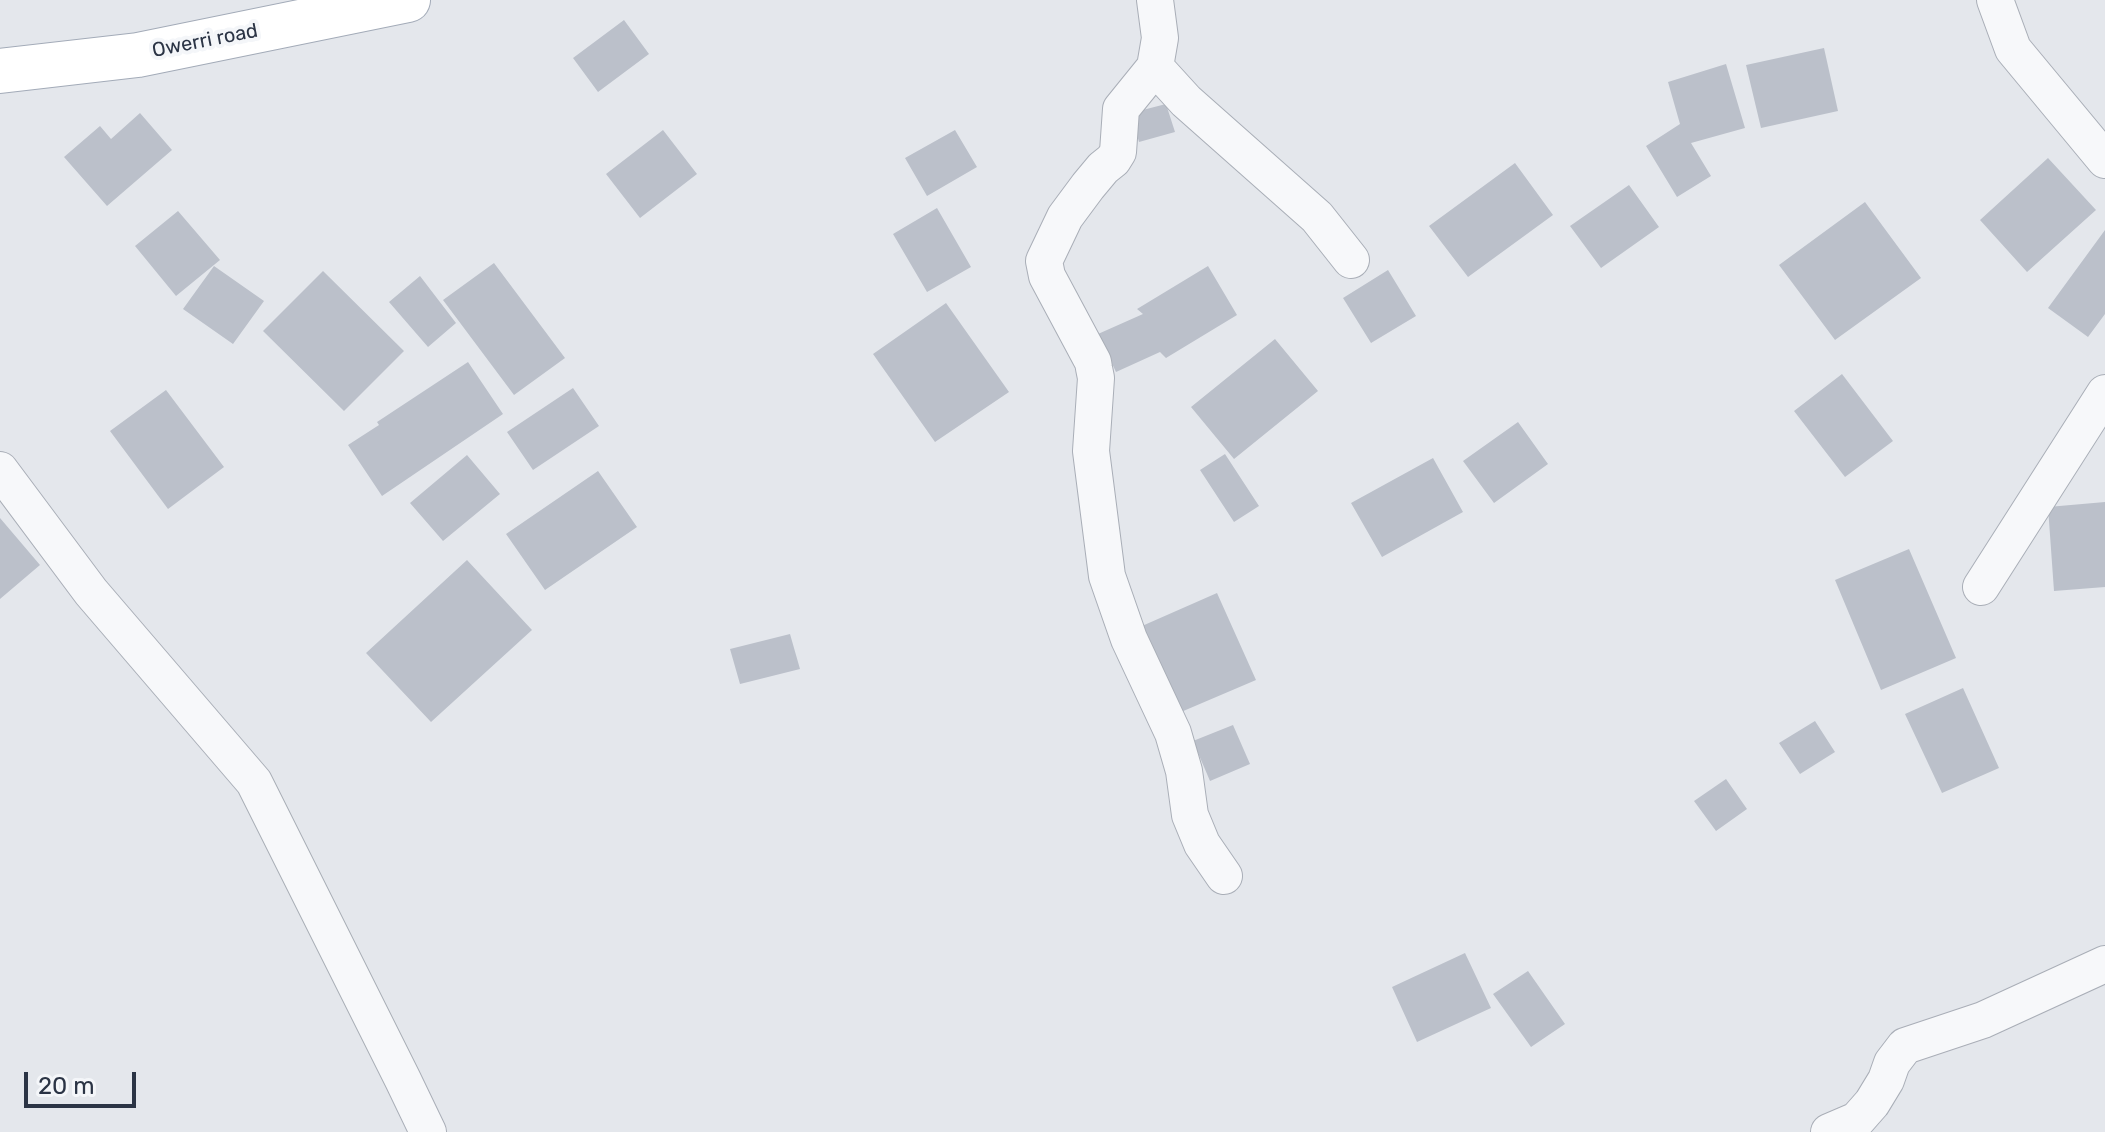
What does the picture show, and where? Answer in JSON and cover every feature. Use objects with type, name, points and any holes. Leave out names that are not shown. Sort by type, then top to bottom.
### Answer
[{"type":"main road","name":"Owerri road","points":[[0,71],[138,55],[408,0]]},
{"type":"street","points":[[1155,0],[1160,38],[1155,67],[1121,109],[1118,152],[1065,217],[1044,261],[1047,276],[1093,362],[1096,378],[1091,451],[1107,576],[1129,639],[1173,733],[1184,771],[1190,815],[1202,844],[1224,876]]},
{"type":"street","points":[[1995,0],[2013,49],[2105,160]]},
{"type":"street","points":[[1155,67],[1186,101],[1317,217],[1351,260]]},
{"type":"street","points":[[1981,587],[2105,393]]},
{"type":"street","points":[[0,470],[91,592],[254,782],[428,1132]]},
{"type":"street","points":[[1829,1132],[1857,1120],[1872,1103],[1892,1063],[1905,1046],[1983,1020],[2105,964]]},
{"type":"building","points":[[624,20],[649,54],[598,92],[573,58]]},
{"type":"building","points":[[1824,48],[1838,111],[1761,128],[1746,65]]},
{"type":"building","points":[[1726,64],[1745,128],[1691,143],[1711,176],[1677,197],[1646,146],[1680,124],[1668,82]]},
{"type":"building","points":[[1166,104],[1175,132],[1139,142],[1131,113]]},
{"type":"building","points":[[140,113],[172,150],[107,206],[64,157],[100,126],[111,139]]},
{"type":"building","points":[[663,130],[697,174],[640,218],[606,174]]},
{"type":"building","points":[[955,130],[977,167],[927,196],[905,158]]},
{"type":"building","points":[[2048,158],[2096,210],[2027,272],[1980,220]]},
{"type":"building","points":[[1515,163],[1553,215],[1468,277],[1429,226]]},
{"type":"building","points":[[1629,185],[1659,227],[1601,268],[1570,226]]},
{"type":"building","points":[[1865,202],[1921,278],[1835,340],[1779,265]]},
{"type":"building","points":[[937,208],[971,267],[927,292],[893,234]]},
{"type":"building","points":[[178,211],[220,260],[176,296],[135,246]]},
{"type":"building","points":[[2105,230],[2105,314],[2088,337],[2048,308]]},
{"type":"building","points":[[494,263],[565,358],[514,395],[443,300]]},
{"type":"building","points":[[214,266],[264,301],[233,344],[183,309]]},
{"type":"building","points":[[1208,266],[1237,315],[1166,358],[1160,352],[1116,372],[1098,334],[1143,314],[1137,309]]},
{"type":"building","points":[[1388,270],[1416,316],[1371,343],[1343,298]]},
{"type":"building","points":[[323,271],[404,351],[344,411],[263,331]]},
{"type":"building","points":[[420,276],[456,323],[428,347],[389,302]]},
{"type":"building","points":[[946,303],[1009,392],[935,442],[873,354]]},
{"type":"building","points":[[1275,339],[1318,391],[1234,459],[1191,407]]},
{"type":"building","points":[[468,362],[503,414],[382,496],[348,445],[379,425],[377,422]]},
{"type":"building","points":[[1842,374],[1893,441],[1845,477],[1794,411]]},
{"type":"building","points":[[573,388],[599,426],[533,470],[507,432]]},
{"type":"building","points":[[166,390],[224,467],[168,509],[110,431]]},
{"type":"building","points":[[1518,422],[1548,464],[1494,503],[1463,461]]},
{"type":"building","points":[[1225,454],[1259,506],[1234,522],[1200,470]]},
{"type":"building","points":[[467,455],[500,494],[443,541],[410,503]]},
{"type":"building","points":[[1433,458],[1463,512],[1382,557],[1351,503]]},
{"type":"building","points":[[598,471],[637,527],[545,590],[506,534]]},
{"type":"building","points":[[2105,502],[2105,587],[2054,591],[2048,507]]},
{"type":"building","points":[[0,518],[40,565],[0,599]]},
{"type":"building","points":[[1909,549],[1956,658],[1881,690],[1835,580]]},
{"type":"building","points":[[467,560],[532,630],[431,722],[366,653]]},
{"type":"building","points":[[1217,593],[1256,680],[1181,712],[1142,626]]},
{"type":"building","points":[[790,634],[800,669],[740,684],[730,649]]},
{"type":"building","points":[[1963,688],[1999,768],[1942,793],[1905,714]]},
{"type":"building","points":[[1815,721],[1835,752],[1800,774],[1779,743]]},
{"type":"building","points":[[1233,725],[1250,764],[1210,781],[1193,741]]},
{"type":"building","points":[[1726,779],[1747,809],[1716,831],[1694,801]]},
{"type":"building","points":[[1465,953],[1491,1008],[1417,1042],[1392,987]]},
{"type":"building","points":[[1528,971],[1565,1024],[1531,1047],[1493,994]]}]
